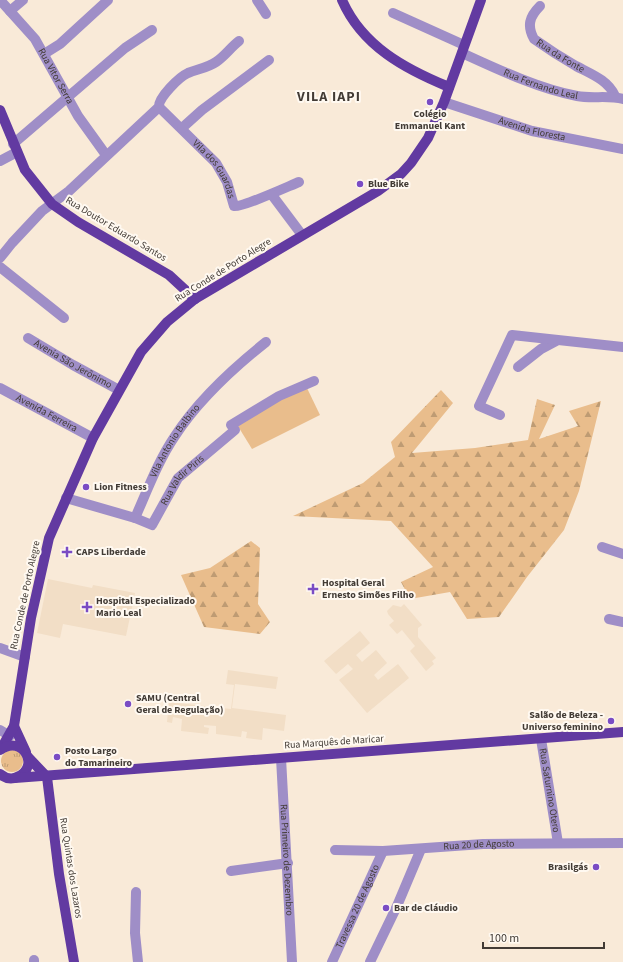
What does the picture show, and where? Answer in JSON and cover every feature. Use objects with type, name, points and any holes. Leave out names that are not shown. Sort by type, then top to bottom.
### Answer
[{"type":"main road","points":[[342,0],[354,22],[375,46],[406,68],[449,87]]},
{"type":"main road","name":"Rua Conde de Porto Alegre","points":[[0,749],[10,736],[14,726],[37,588],[49,538],[93,438],[141,352],[167,322],[195,299],[378,191],[401,174],[411,163],[428,138],[444,102],[481,0]]},
{"type":"main road","name":"Rua Doutor Eduardo Santos","points":[[0,110],[15,148],[33,182],[52,204],[78,222],[169,275],[195,299]]},
{"type":"main road","points":[[0,774],[13,778],[26,771],[27,756],[14,726]]},
{"type":"main road","name":"Rua Marquês de Maricar","points":[[0,779],[47,777],[623,732]]},
{"type":"main road","points":[[0,749],[10,745],[15,745],[24,750],[27,756],[47,777]]},
{"type":"main road","name":"Rua Quintas dos Lazaros","points":[[47,777],[59,874],[74,962]]},
{"type":"street","name":"Rua Vitor Serra","points":[[0,0],[28,29],[44,54],[67,98],[106,155]]},
{"type":"street","points":[[10,11],[23,0]]},
{"type":"street","points":[[44,54],[60,44],[108,0]]},
{"type":"street","points":[[257,0],[266,14]]},
{"type":"street","name":"Rua da Fonte","points":[[540,6],[530,18],[529,23],[529,28],[534,39],[577,66],[595,75],[619,98]]},
{"type":"street","name":"Rua Fernando Leal","points":[[393,13],[508,73],[576,96],[619,98]]},
{"type":"street","points":[[0,161],[67,98],[126,48],[152,30]]},
{"type":"street","points":[[0,258],[42,210],[52,204],[159,107],[160,99],[180,79],[187,74],[202,70],[216,62],[239,41]]},
{"type":"street","points":[[182,128],[208,105],[269,60]]},
{"type":"street","name":"Avenida Floresta","points":[[444,102],[532,130],[623,148]]},
{"type":"street","name":"Vila dos Guardas","points":[[159,107],[182,128],[222,172],[227,182],[234,206],[240,206],[264,195],[272,195],[299,182]]},
{"type":"street","points":[[272,195],[302,236]]},
{"type":"street","points":[[0,268],[64,318]]},
{"type":"street","points":[[500,415],[480,406],[512,335],[556,341],[623,346]]},
{"type":"street","name":"Avenia São Jerônimo","points":[[28,338],[119,390]]},
{"type":"street","points":[[518,367],[541,349],[556,341]]},
{"type":"street","name":"Vila Antonio Balbino","points":[[134,518],[167,450],[184,423],[216,386],[266,342]]},
{"type":"street","name":"Rua Valdir Piris","points":[[134,518],[152,525],[178,478],[235,430],[231,424],[279,396],[314,381]]},
{"type":"street","name":"Avenida Ferreira","points":[[0,388],[93,438]]},
{"type":"street","points":[[66,498],[134,518]]},
{"type":"street","points":[[602,547],[623,554]]},
{"type":"street","points":[[609,619],[623,622]]},
{"type":"street","points":[[0,648],[25,657]]},
{"type":"street","points":[[0,730],[10,736]]},
{"type":"street","name":"Rua Saturnino Otero","points":[[541,739],[558,843]]},
{"type":"street","name":"Rua Primeiro de Dezembro","points":[[281,758],[288,863],[292,962]]},
{"type":"street","name":"Rua 20 de Agosto","points":[[335,850],[383,851],[483,844],[623,843]]},
{"type":"street","points":[[370,962],[397,906],[421,849]]},
{"type":"street","name":"Travessa 20 de Agosto","points":[[332,962],[383,851]]},
{"type":"street","points":[[231,871],[288,863]]},
{"type":"street","points":[[136,892],[135,933],[138,962]]},
{"type":"shaded area","name":"Hospital Especializado Mario Leal","points":[[48,579],[92,588],[93,585],[135,593],[126,636],[63,624],[60,638],[37,633]]},
{"type":"shaded area","points":[[404,604],[422,625],[418,628],[418,637],[436,658],[432,661],[434,664],[426,671],[410,651],[415,646],[402,630],[397,634],[389,625],[394,621],[387,611],[393,605],[401,607]]},
{"type":"shaded area","points":[[360,631],[370,643],[356,655],[362,662],[376,650],[387,663],[374,675],[378,680],[398,664],[409,678],[367,713],[339,680],[353,669],[348,664],[336,674],[324,661]]},
{"type":"shaded area","points":[[228,670],[278,677],[276,689],[235,684],[232,708],[286,715],[284,731],[263,728],[262,740],[246,738],[247,732],[242,731],[241,737],[216,734],[216,726],[204,725],[204,727],[209,728],[208,734],[181,731],[182,719],[173,717],[172,723],[167,722],[169,702],[231,709],[234,685],[226,684]]},
{"type":"green space","points":[[306,386],[320,415],[252,449],[236,423]]},
{"type":"green space","points":[[441,390],[453,403],[412,453],[475,448],[528,440],[537,399],[555,405],[539,439],[578,426],[569,411],[601,401],[579,491],[564,530],[527,577],[499,617],[467,619],[450,592],[410,599],[401,582],[433,567],[391,521],[293,516],[363,483],[395,457],[391,442]]},
{"type":"green space","points":[[251,541],[260,548],[258,604],[270,622],[260,634],[204,627],[181,575],[210,568]]},
{"type":"green space","points":[[12,750],[20,753],[23,761],[20,769],[12,772],[4,769],[1,761],[4,753]]},
{"type":"place","name":"Colégio Emmanuel Kant","points":[[430,102]]},
{"type":"place","name":"Blue Bike","points":[[360,184]]},
{"type":"place","name":"Lion Fitness","points":[[86,487]]},
{"type":"place","name":"CAPS Liberdade","points":[[67,552]]},
{"type":"place","name":"Hospital Geral Ernesto Simões Filho","points":[[313,589]]},
{"type":"place","name":"Hospital Especializado Mario Leal","points":[[87,607]]},
{"type":"place","name":"SAMU (Central Geral de Regulação)","points":[[128,704]]},
{"type":"place","name":"Salão de Beleza - Universo feminino","points":[[611,721]]},
{"type":"place","name":"Posto Largo do Tamarineiro","points":[[57,757]]},
{"type":"place","name":"Brasilgás","points":[[596,867]]},
{"type":"place","name":"Bar de Cláudio","points":[[386,908]]},
{"type":"district","name":"VILA IAPI","points":[[329,97]]}]
